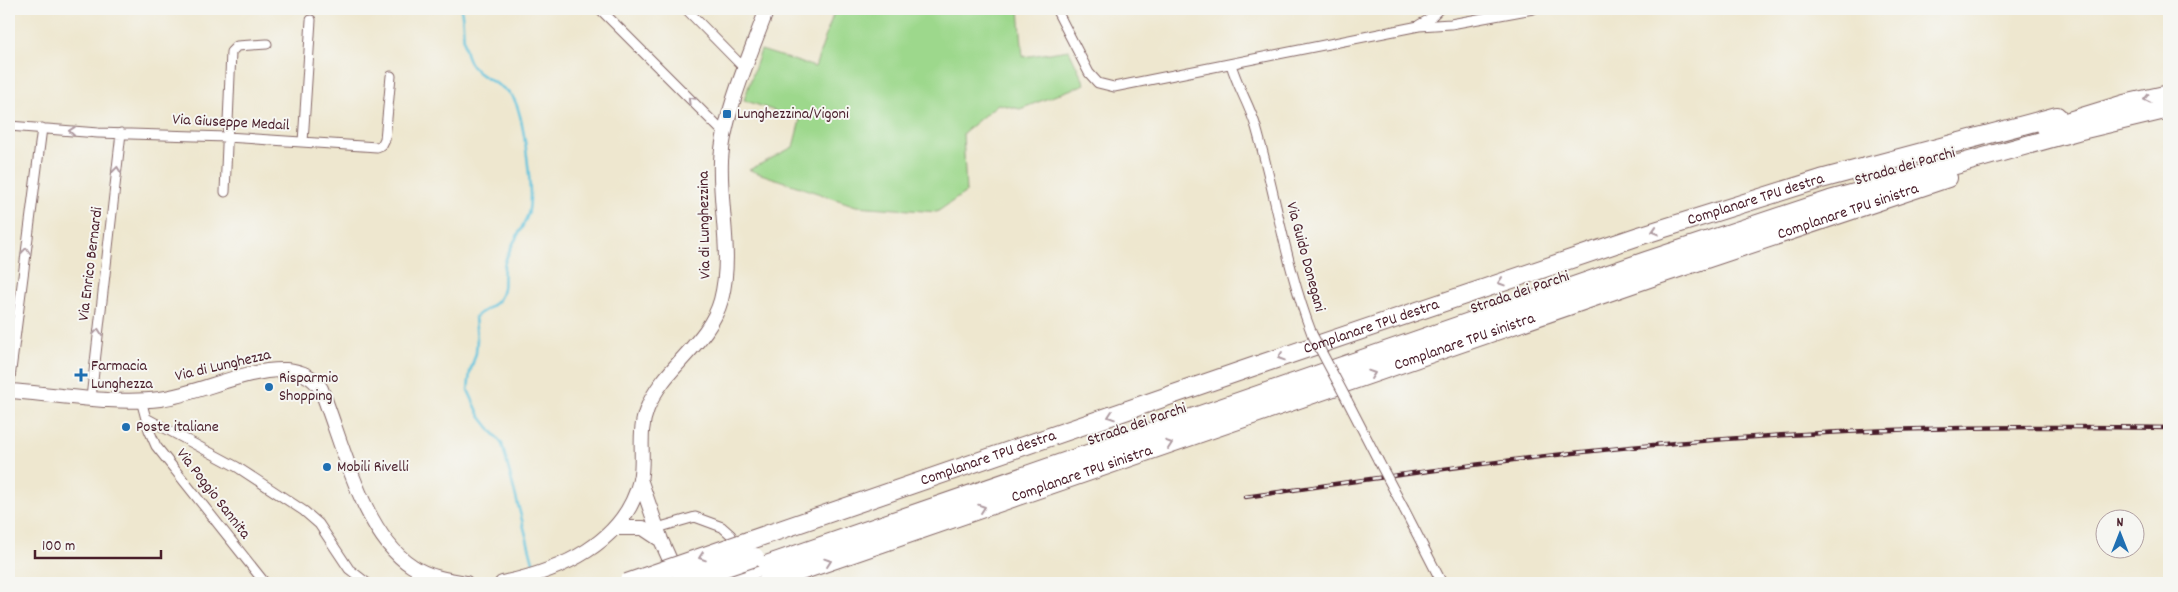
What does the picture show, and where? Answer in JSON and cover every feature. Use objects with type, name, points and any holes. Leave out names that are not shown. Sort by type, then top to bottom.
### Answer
[{"type":"highway","name":"Strada dei Parchi","points":[[714,583],[757,562],[1646,249],[1835,188],[2124,104],[2169,94]]},
{"type":"highway","name":"Strada dei Parchi","points":[[680,583],[757,562],[1830,200],[2058,136],[2169,109]]},
{"type":"highway","name":"Complanare TPU sinistra","points":[[757,562],[1854,208],[1984,168],[2169,119]]},
{"type":"highway","points":[[627,583],[757,562]]},
{"type":"street","points":[[600,9],[725,134]]},
{"type":"street","points":[[686,9],[745,69]]},
{"type":"street","name":"Via di Lunghezzina","points":[[502,583],[574,559],[604,540],[616,528],[628,511],[640,480],[642,428],[651,400],[662,381],[706,331],[712,322],[720,301],[726,260],[721,166],[725,134],[745,69],[767,9]]},
{"type":"street","points":[[1056,9],[1089,73],[1098,83],[1106,86],[1124,87],[1419,26],[1451,24],[1533,9]]},
{"type":"street","points":[[1419,26],[1430,19],[1439,9]]},
{"type":"street","points":[[303,142],[311,20]]},
{"type":"street","points":[[225,192],[230,52],[238,46],[267,44]]},
{"type":"street","name":"Via Guido Donegani","points":[[1230,64],[1240,92],[1256,125],[1285,246],[1312,334],[1442,583]]},
{"type":"street","name":"Via Giuseppe Medail","points":[[9,126],[377,147],[382,145],[385,139],[391,76]]},
{"type":"street","points":[[9,386],[42,128]]},
{"type":"street","name":"Via Enrico Bernardi","points":[[91,398],[121,133]]},
{"type":"street","name":"Via di Lunghezza","points":[[9,391],[142,400],[182,394],[253,374],[275,370],[292,371],[309,376],[321,389],[352,477],[375,524],[396,552],[418,570]]},
{"type":"street","name":"Via Poggio Sannita","points":[[142,400],[150,434],[156,446],[265,583]]},
{"type":"street","points":[[146,418],[224,460],[304,510],[319,524],[347,567],[367,583]]},
{"type":"street","points":[[640,480],[657,528],[680,583]]},
{"type":"street","points":[[628,511],[640,511],[657,528]]},
{"type":"street","points":[[628,511],[642,528]]},
{"type":"street","points":[[616,528],[657,528],[695,517],[722,527],[731,535]]},
{"type":"street","points":[[418,570],[449,582],[466,583]]},
{"type":"street","points":[[418,570],[428,583]]},
{"type":"green space","points":[[835,9],[1019,9],[1023,57],[1069,50],[1085,84],[1020,109],[998,104],[963,133],[966,192],[937,212],[856,206],[749,170],[793,147],[800,120],[744,100],[761,50],[815,67]]},
{"type":"waterway","points":[[461,9],[465,49],[469,61],[479,73],[505,90],[515,101],[522,124],[527,157],[530,191],[528,214],[505,262],[503,285],[499,299],[475,317],[476,353],[470,372],[468,390],[480,416],[502,444],[533,562]]},
{"type":"railway","points":[[1245,497],[1532,458],[1722,439],[1945,428],[2169,428]]},
{"type":"place","name":"Lunghezzina/Vigoni","points":[[727,114]]},
{"type":"place","name":"Farmacia Lunghezza","points":[[81,375]]},
{"type":"place","name":"Risparmio Shopping","points":[[269,387]]},
{"type":"place","name":"Poste italiane","points":[[126,427]]},
{"type":"place","name":"Mobili Rivelli","points":[[327,467]]}]
